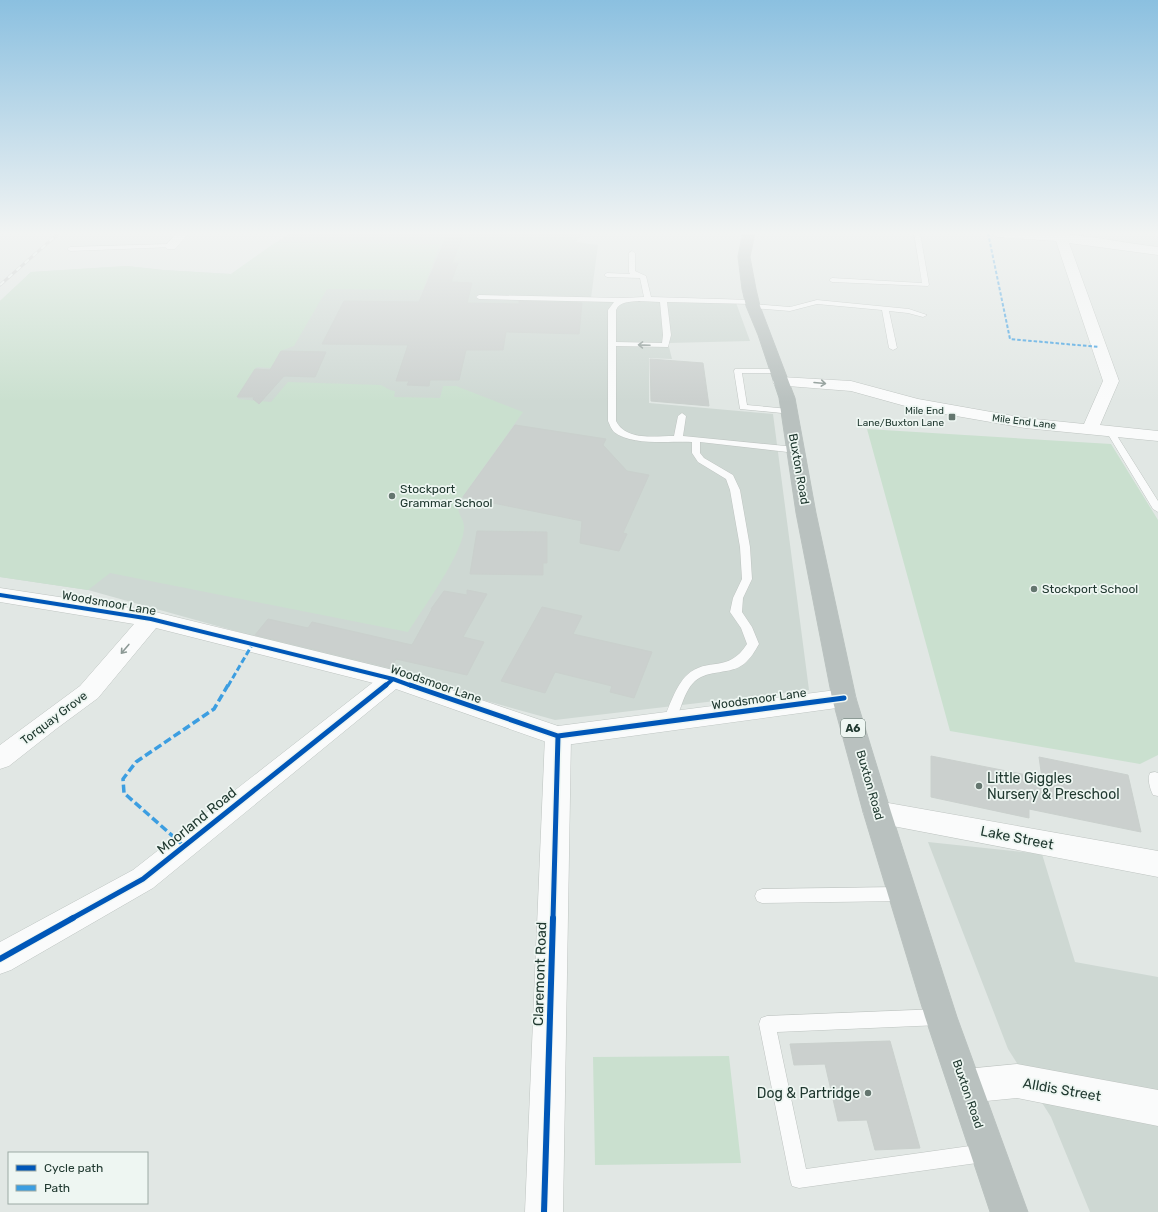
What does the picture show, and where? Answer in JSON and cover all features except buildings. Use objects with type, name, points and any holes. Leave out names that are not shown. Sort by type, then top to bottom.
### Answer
[{"type":"highway","name":"Buxton Road","points":[[750,290],[753,304],[784,391],[796,450],[806,513],[844,698],[877,812],[941,1017],[966,1086],[987,1153],[1009,1212]]},
{"type":"street","points":[[1079,290],[1110,381],[1090,429]]},
{"type":"street","name":"Mile End Lane","points":[[784,391],[892,397],[916,404],[966,414],[1025,423],[1158,436]]},
{"type":"street","name":"Woodsmoor Lane","points":[[0,595],[150,619],[393,679],[558,736],[844,698]]},
{"type":"street","name":"Torquay Grove","points":[[0,759],[47,722],[89,692],[150,619]]},
{"type":"street","name":"Moorland Road","points":[[0,959],[143,879],[393,679]]},
{"type":"street","name":"Claremont Road","points":[[544,1212],[558,736]]},
{"type":"street","name":"Lake Street","points":[[877,812],[1158,864]]},
{"type":"street","name":"Alldis Street","points":[[966,1086],[1017,1081],[1158,1108]]},
{"type":"lane","points":[[646,290],[648,299]]},
{"type":"lane","points":[[479,297],[624,300],[648,299],[753,304],[790,309],[817,302],[909,310],[923,315]]},
{"type":"lane","points":[[624,300],[615,304],[612,310],[612,421],[616,429],[627,436],[640,438],[696,439],[796,450]]},
{"type":"lane","points":[[612,344],[665,345],[667,335],[663,300]]},
{"type":"lane","points":[[885,308],[893,348]]},
{"type":"lane","points":[[738,371],[784,391],[743,407],[738,371]]},
{"type":"lane","points":[[678,439],[682,416]]},
{"type":"lane","points":[[1110,431],[1158,509]]},
{"type":"lane","points":[[669,722],[691,678],[704,671],[738,663],[748,654],[753,644],[746,627],[736,612],[738,598],[746,579],[745,547],[735,490],[730,477],[701,460],[696,453],[696,439]]},
{"type":"lane","points":[[1154,777],[1158,791]]},
{"type":"lane","points":[[762,896],[902,894]]},
{"type":"lane","points":[[941,1017],[767,1024],[799,1179],[987,1153]]},
{"type":"shaded area","name":"Stockport Grammar School","points":[[12,290],[592,290],[591,298],[735,300],[750,341],[668,343],[672,359],[649,358],[649,403],[773,414],[809,690],[555,720],[88,590],[0,577],[0,301]]},
{"type":"shaded area","points":[[928,842],[1042,854],[1075,962],[1158,977],[1158,1212],[1090,1212],[1051,1117],[1008,1049]]},
{"type":"green space","points":[[12,290],[327,290],[294,346],[283,350],[273,368],[257,367],[238,399],[271,402],[288,382],[381,385],[395,391],[394,397],[440,398],[443,386],[456,386],[523,412],[458,503],[458,510],[464,525],[464,529],[457,553],[432,596],[408,632],[110,573],[88,590],[0,577],[0,301]]},
{"type":"green space","name":"Stockport School","points":[[867,429],[1111,444],[1158,520],[1158,755],[1140,764],[950,731]]},
{"type":"green space","points":[[729,1056],[741,1163],[595,1165],[593,1057]]},
{"type":"marked path","points":[[1000,290],[1010,339],[1099,347]]},
{"type":"marked path","points":[[184,846],[124,793],[123,779],[136,762],[214,709],[252,645]]},
{"type":"cycle path","points":[[0,595],[151,619],[393,679],[558,736],[844,698]]},
{"type":"cycle path","points":[[0,959],[143,879],[393,679]]},
{"type":"cycle path","points":[[544,1212],[558,736]]},
{"type":"place","name":"Mile End Lane/Buxton Lane","points":[[952,417]]},
{"type":"place","name":"Stockport Grammar School","points":[[392,496]]},
{"type":"place","name":"Stockport School","points":[[1034,589]]},
{"type":"place","name":"Little Giggles Nursery & Preschool","points":[[979,786]]},
{"type":"place","name":"Dog & Partridge","points":[[868,1093]]}]
